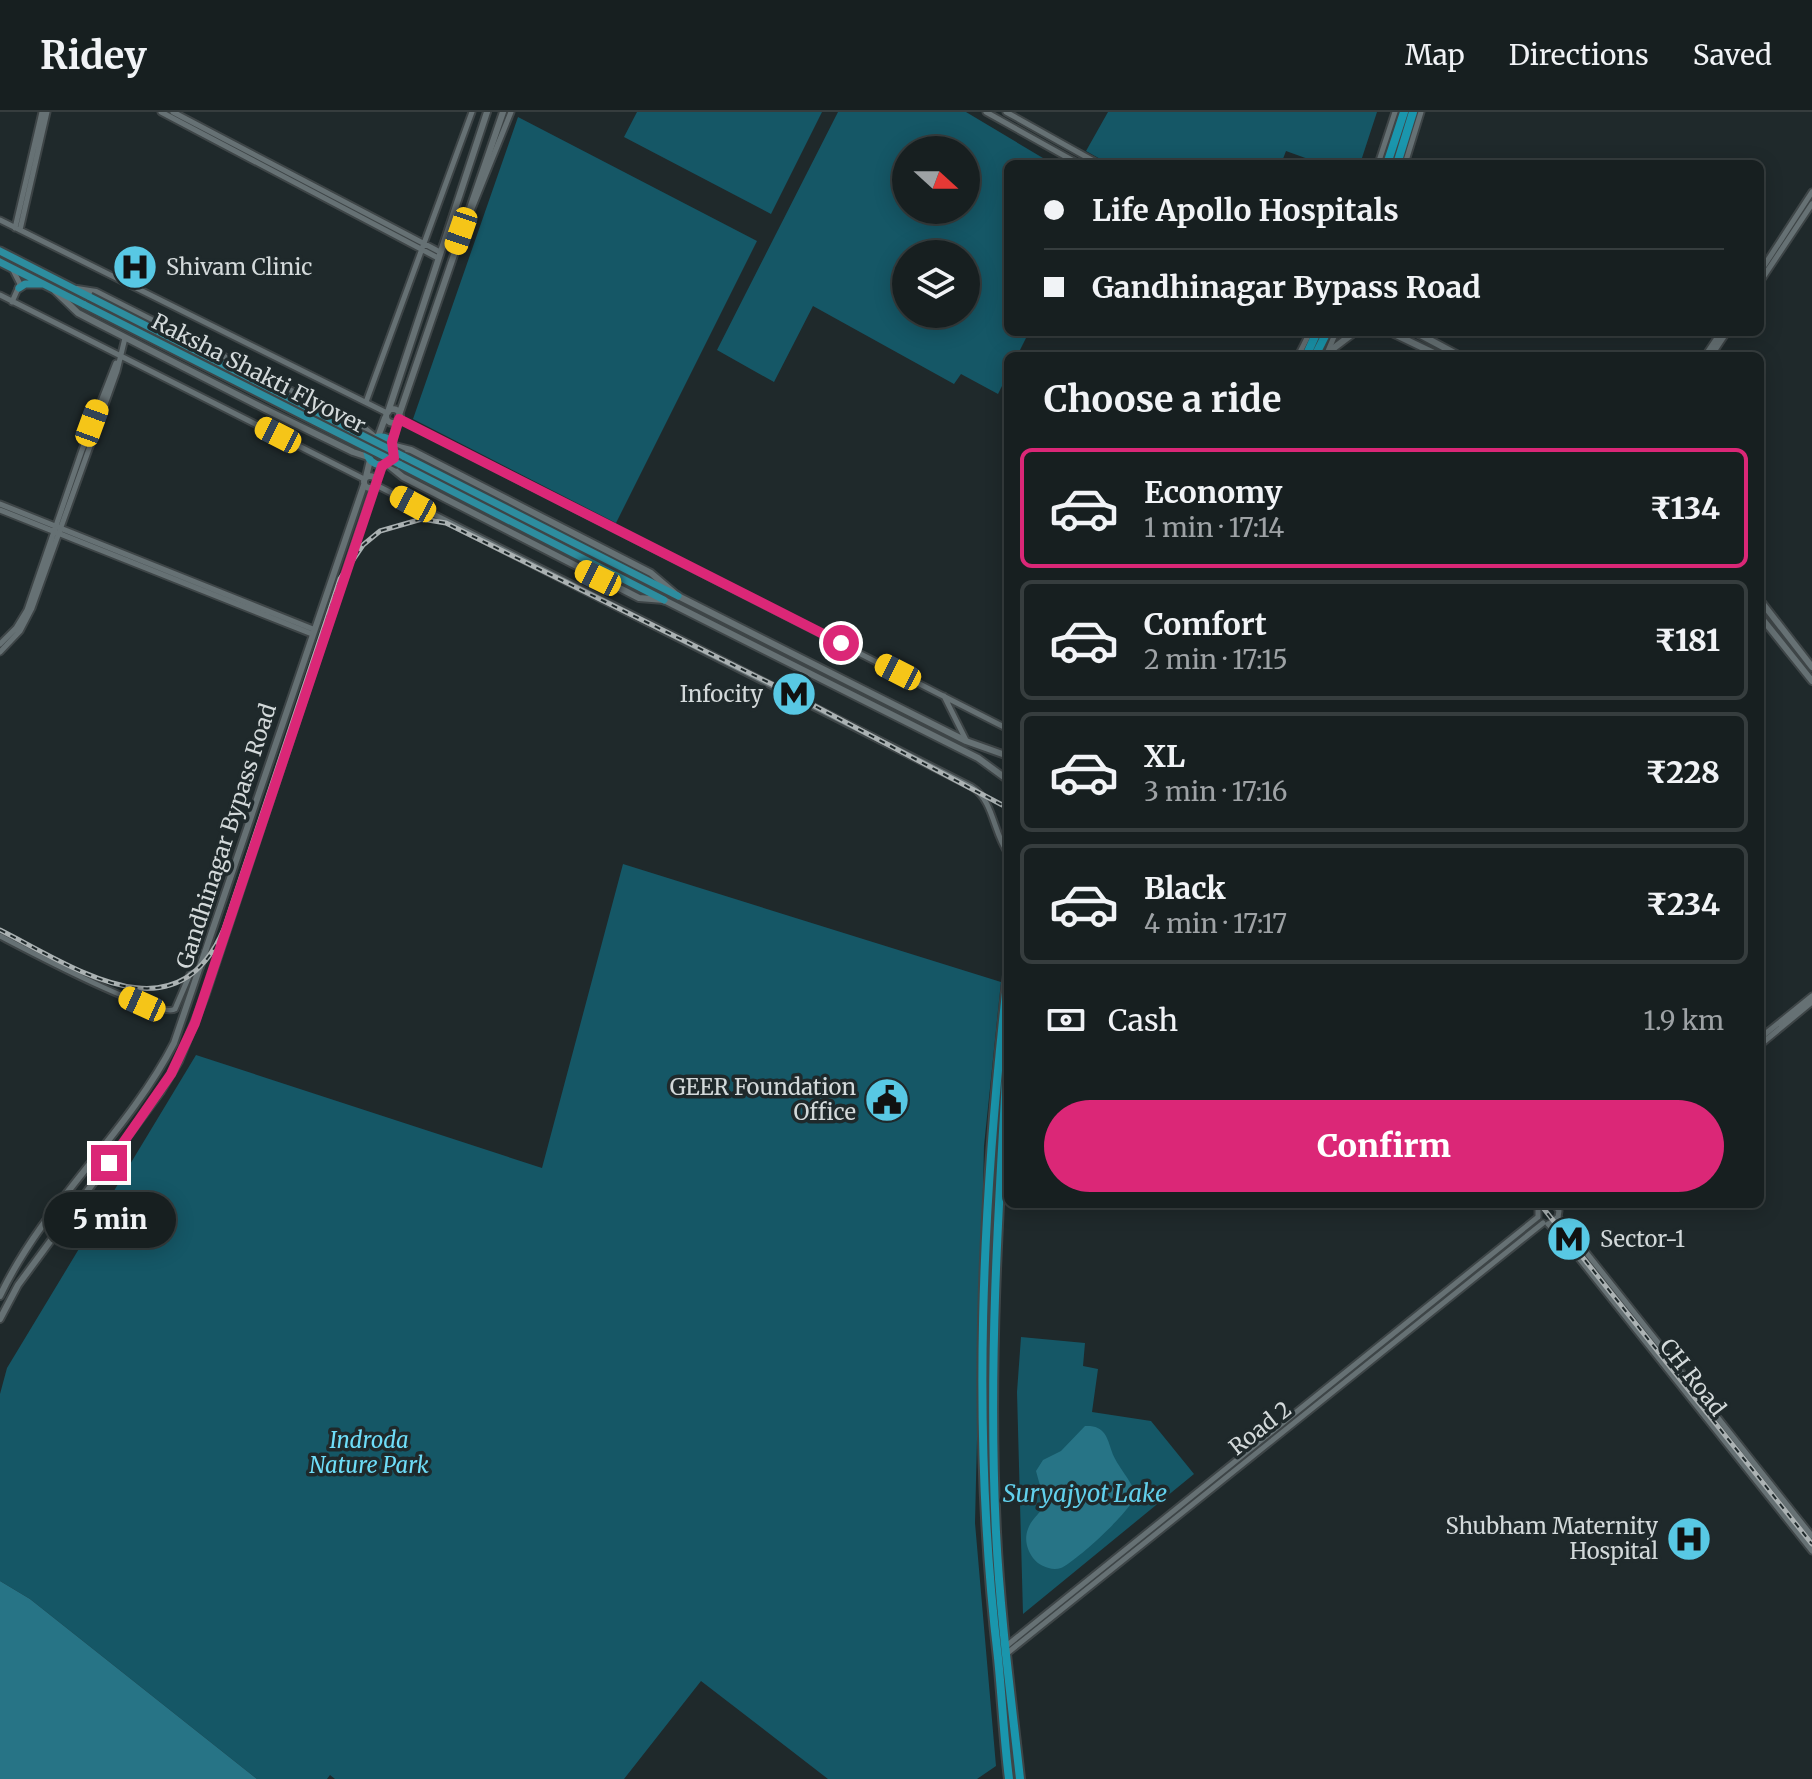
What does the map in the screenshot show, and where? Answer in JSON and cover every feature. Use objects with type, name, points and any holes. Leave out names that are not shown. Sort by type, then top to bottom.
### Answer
[{"type":"highway","points":[[1388,160],[1404,112]]},
{"type":"highway","points":[[1398,160],[1413,112]]},
{"type":"highway","points":[[1004,1015],[988,1177],[984,1294],[985,1508],[1020,1779]]},
{"type":"highway","points":[[1004,1111],[997,1222],[993,1386],[996,1532],[1009,1779]]},
{"type":"main road","points":[[369,458],[368,446],[377,438],[387,414],[487,112]]},
{"type":"main road","points":[[384,465],[394,458],[399,419],[503,112]]},
{"type":"main road","name":"Raksha Shakti Flyover","points":[[0,251],[70,287],[87,301],[664,600]]},
{"type":"main road","name":"Raksha Shakti Flyover","points":[[0,262],[87,301],[403,456],[678,596]]},
{"type":"main road","points":[[19,288],[28,284],[48,286],[78,313],[125,338],[327,440],[384,465],[577,568],[639,598],[664,600],[990,765],[1004,777]]},
{"type":"main road","points":[[70,287],[96,292],[364,428],[377,438],[411,450],[651,573],[678,596],[966,741],[1004,755]]},
{"type":"main road","points":[[1330,352],[1350,336]]},
{"type":"main road","points":[[1398,336],[1432,352]]},
{"type":"main road","points":[[1422,336],[1452,352]]},
{"type":"main road","points":[[387,414],[396,410],[399,419]]},
{"type":"main road","points":[[387,414],[391,423],[399,419]]},
{"type":"main road","name":"Gandhinagar Bypass Road","points":[[0,1296],[34,1240],[161,1068],[185,1015],[365,480],[369,458]]},
{"type":"main road","name":"Gandhinagar Bypass Road","points":[[0,1319],[18,1285],[144,1117],[179,1061],[205,996],[384,465]]},
{"type":"main road","points":[[372,476],[375,485],[368,489],[365,480],[372,476]]},
{"type":"main road","points":[[1764,605],[1812,667]]},
{"type":"main road","points":[[1764,621],[1812,681]]},
{"type":"street","points":[[18,229],[45,112]]},
{"type":"street","points":[[161,112],[439,255]]},
{"type":"street","points":[[173,112],[424,248]]},
{"type":"street","points":[[366,402],[472,112]]},
{"type":"street","points":[[461,231],[483,188],[511,112]]},
{"type":"street","points":[[986,112],[995,114],[1072,160]]},
{"type":"street","points":[[1006,112],[1092,160]]},
{"type":"street","points":[[1379,160],[1395,112]]},
{"type":"street","points":[[1406,160],[1421,112]]},
{"type":"street","points":[[1764,266],[1812,192]]},
{"type":"street","points":[[1764,276],[1812,204]]},
{"type":"street","points":[[0,220],[387,414]]},
{"type":"street","points":[[10,266],[19,280],[19,288],[12,302]]},
{"type":"street","points":[[0,295],[118,359],[365,480]]},
{"type":"street","points":[[0,652],[26,622],[125,338]]},
{"type":"street","points":[[399,419],[1004,727]]},
{"type":"street","points":[[375,485],[972,787],[986,800],[1004,848]]},
{"type":"street","points":[[0,507],[312,631]]},
{"type":"street","points":[[0,644],[16,628],[27,610],[57,530]]},
{"type":"street","points":[[943,695],[966,741]]},
{"type":"street","points":[[954,719],[959,709],[967,707]]},
{"type":"street","points":[[0,936],[112,991],[165,1012],[175,1009],[190,974],[201,967]]},
{"type":"street","points":[[1764,1035],[1812,996]]},
{"type":"street","points":[[1764,1042],[1812,1002]]},
{"type":"street","points":[[1538,1208],[1538,1217]]},
{"type":"street","name":"CH Road","points":[[1556,1208],[1812,1536]]},
{"type":"street","points":[[1559,1214],[1563,1208]]},
{"type":"street","name":"Road 2","points":[[1002,1653],[1559,1214]]},
{"type":"street","name":"Road 2","points":[[1002,1653],[1538,1217]]},
{"type":"street","name":"CH Road","points":[[1538,1217],[1566,1242],[1812,1551]]},
{"type":"green space","points":[[637,112],[822,112],[771,214],[624,137]]},
{"type":"green space","points":[[838,112],[966,112],[1046,160],[1004,160],[1004,336],[1027,336],[1019,352],[1004,352],[1004,382],[998,394],[961,374],[954,384],[813,306],[774,382],[717,350]]},
{"type":"green space","points":[[1108,112],[1377,112],[1361,160],[1311,160],[1286,151],[1283,160],[1102,160],[1086,151]]},
{"type":"green space","points":[[518,117],[757,241],[616,523],[413,419]]},
{"type":"green space","name":"Indroda Nature Park","points":[[623,864],[1001,982],[984,1146],[975,1523],[996,1766],[977,1779],[828,1779],[701,1681],[624,1779],[335,1779],[330,1775],[327,1779],[257,1779],[30,1599],[0,1581],[0,1394],[7,1368],[196,1055],[542,1168]]},
{"type":"green space","points":[[1021,1337],[1085,1343],[1083,1366],[1098,1369],[1092,1412],[1151,1421],[1194,1474],[1023,1614],[1017,1392]]},
{"type":"water","name":"Suryajyot Lake","points":[[1085,1426],[1097,1427],[1104,1433],[1135,1495],[1125,1512],[1090,1546],[1061,1568],[1049,1568],[1031,1555],[1026,1537],[1029,1525],[1045,1504],[1036,1471],[1043,1460],[1061,1451]]},
{"type":"water","points":[[0,1581],[30,1599],[257,1779],[0,1779]]},
{"type":"railway","points":[[0,930],[59,961],[122,985],[152,988],[179,982],[204,963],[224,929],[340,579],[363,545],[380,531],[422,519],[446,523],[794,695],[1004,806]]},
{"type":"railway","points":[[1543,1208],[1812,1544]]},
{"type":"place","name":"Shivam Clinic","points":[[135,267]]},
{"type":"place","name":"Infocity","points":[[794,694]]},
{"type":"place","name":"GEER Foundation Office","points":[[887,1100]]},
{"type":"place","name":"Sector-1","points":[[1569,1239]]},
{"type":"place","name":"Shubham Maternity Hospital","points":[[1689,1539]]},
{"type":"route","points":[[109,1163],[144,1117],[179,1061],[195,1023],[374,487],[382,466],[394,458],[396,450],[392,442],[399,419],[841,643]]}]
